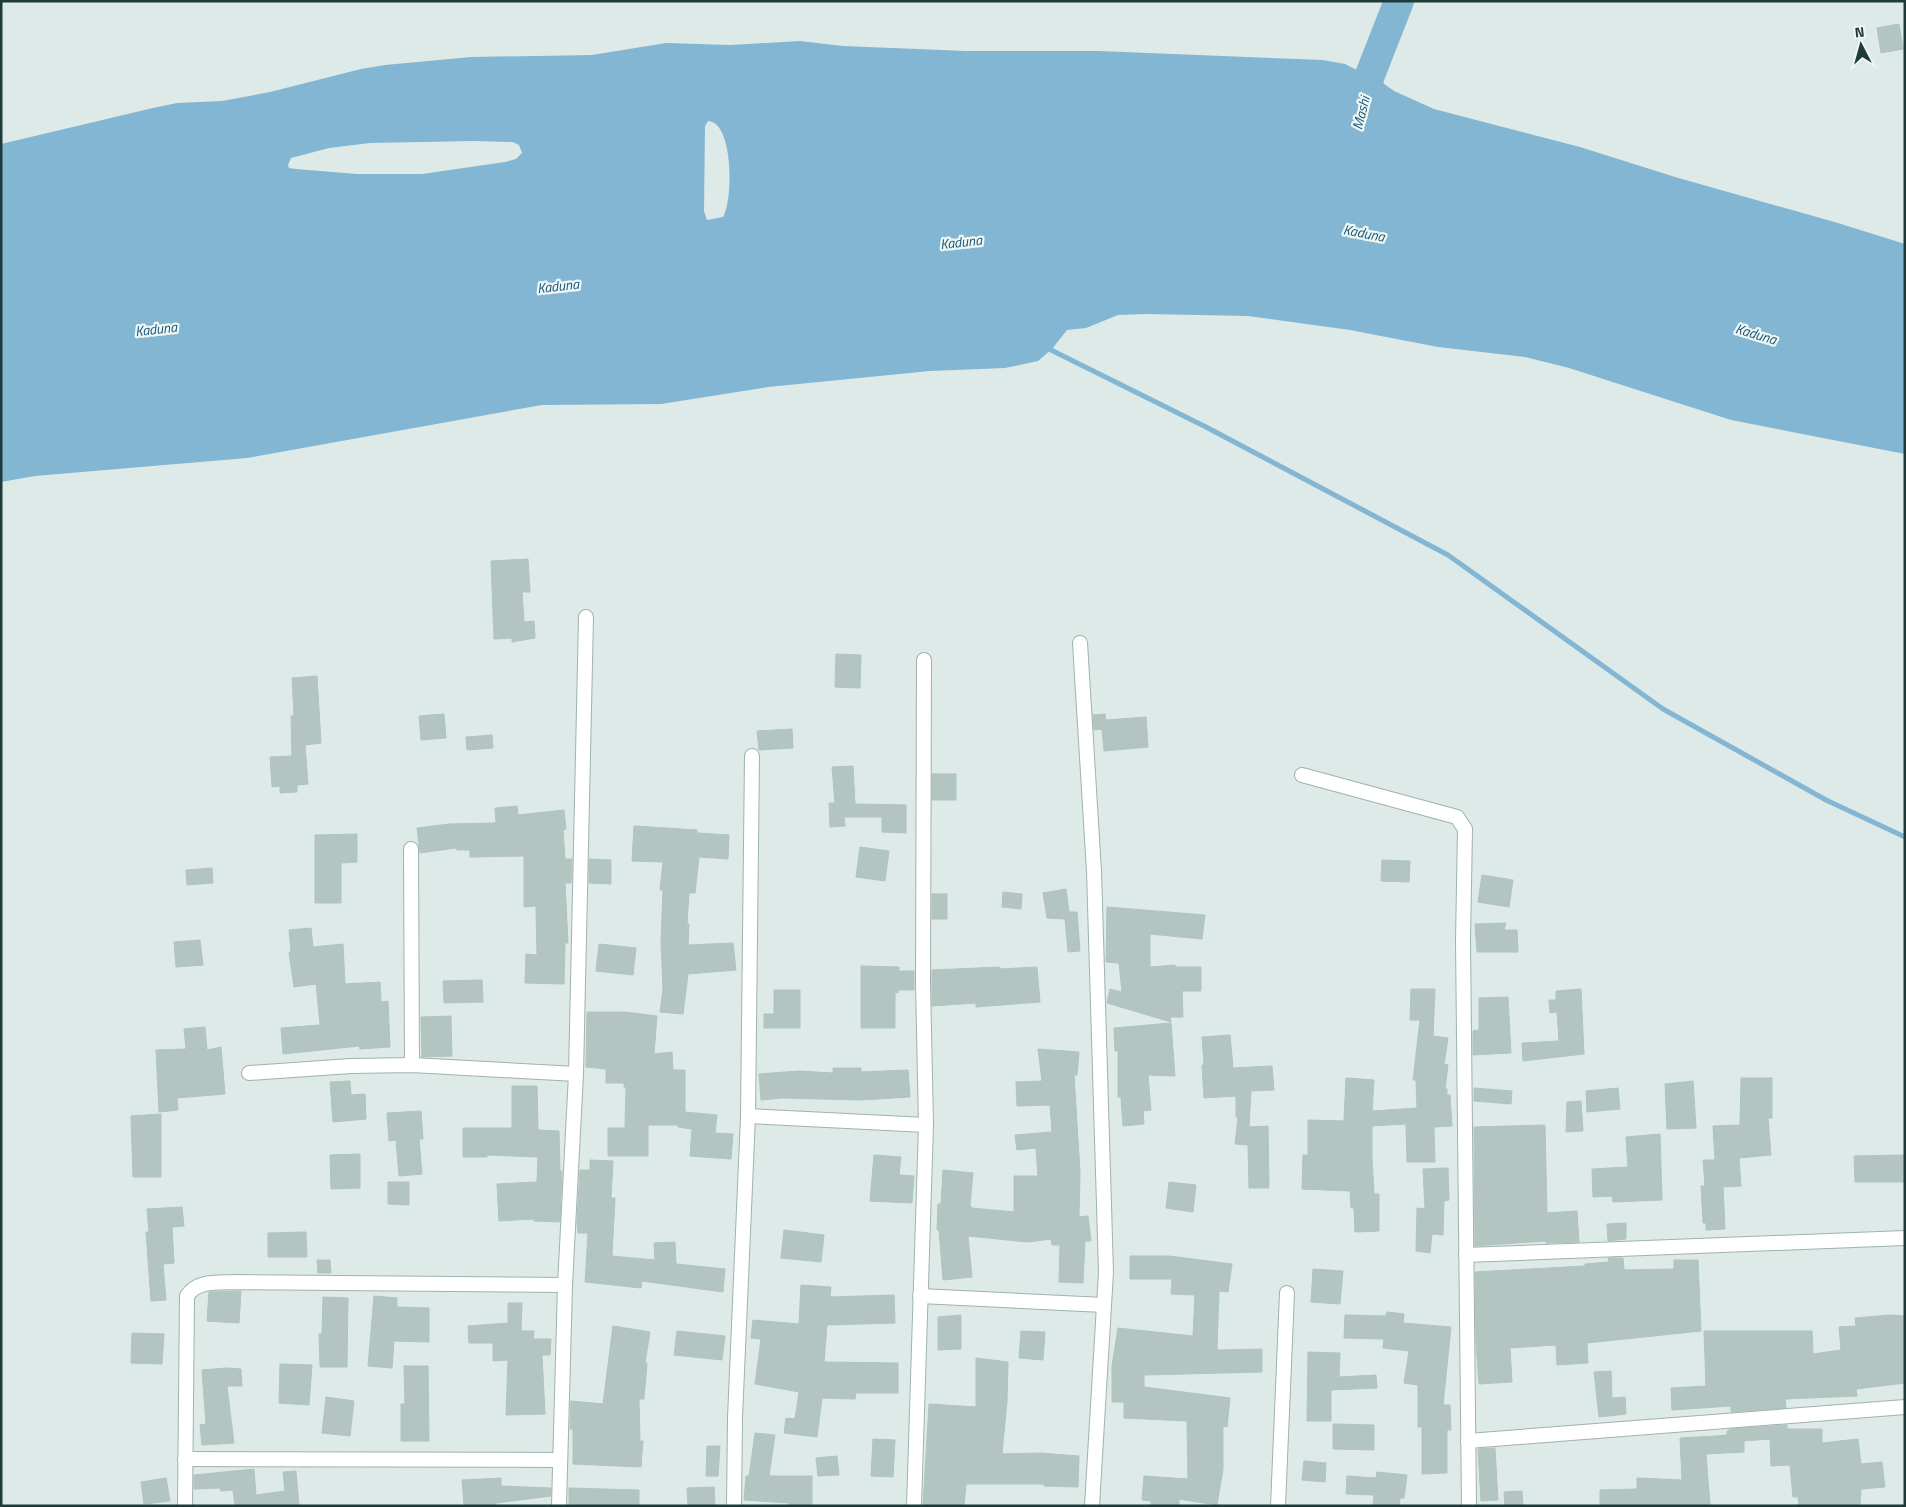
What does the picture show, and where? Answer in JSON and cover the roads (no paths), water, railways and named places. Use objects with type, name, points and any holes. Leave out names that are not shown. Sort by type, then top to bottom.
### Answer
[{"type":"street","points":[[559,1506],[565,1285],[576,1074],[586,617]]},
{"type":"street","points":[[1080,643],[1094,881],[1106,1272],[1092,1506]]},
{"type":"street","points":[[914,1506],[926,1125],[923,983],[924,660]]},
{"type":"street","points":[[734,1506],[748,1116],[752,756]]},
{"type":"street","points":[[1302,775],[1457,817],[1465,829],[1463,941],[1469,1506]]},
{"type":"street","points":[[411,849],[412,1064]]},
{"type":"street","points":[[249,1073],[412,1064],[576,1074]]},
{"type":"street","points":[[748,1116],[926,1125]]},
{"type":"street","points":[[1466,1255],[1905,1238]]},
{"type":"street","points":[[185,1506],[187,1296],[192,1288],[205,1284],[236,1282],[565,1285]]},
{"type":"street","points":[[1278,1506],[1287,1292]]},
{"type":"street","points":[[920,1296],[1104,1305]]},
{"type":"street","points":[[1468,1441],[1905,1407]]},
{"type":"street","points":[[185,1459],[559,1460]]},
{"type":"water","name":"Kaduna","points":[[800,41],[843,46],[966,51],[1098,51],[1323,60],[1345,64],[1383,83],[1394,91],[1434,109],[1580,147],[1675,177],[1905,244],[1905,454],[1731,420],[1569,368],[1525,357],[1438,347],[1350,330],[1248,316],[1147,314],[1118,315],[1086,328],[1067,330],[1052,349],[1038,361],[1005,368],[930,371],[768,387],[661,404],[542,405],[247,458],[35,476],[1,482],[1,144],[177,103],[222,101],[270,92],[361,69],[385,65],[471,57],[592,55],[666,43],[730,45]],"holes":[[[708,121],[717,125],[723,134],[727,148],[730,180],[729,195],[723,217],[707,220],[704,211],[705,126]],[[513,142],[519,145],[522,153],[516,159],[505,162],[422,174],[357,174],[296,169],[289,168],[288,165],[291,158],[329,148],[370,143]]]},
{"type":"waterway","name":"Mashi","points":[[1360,114],[1370,75],[1399,1]]},
{"type":"waterway","points":[[1047,348],[1206,427],[1448,555],[1663,709],[1826,800],[1905,837]]}]
